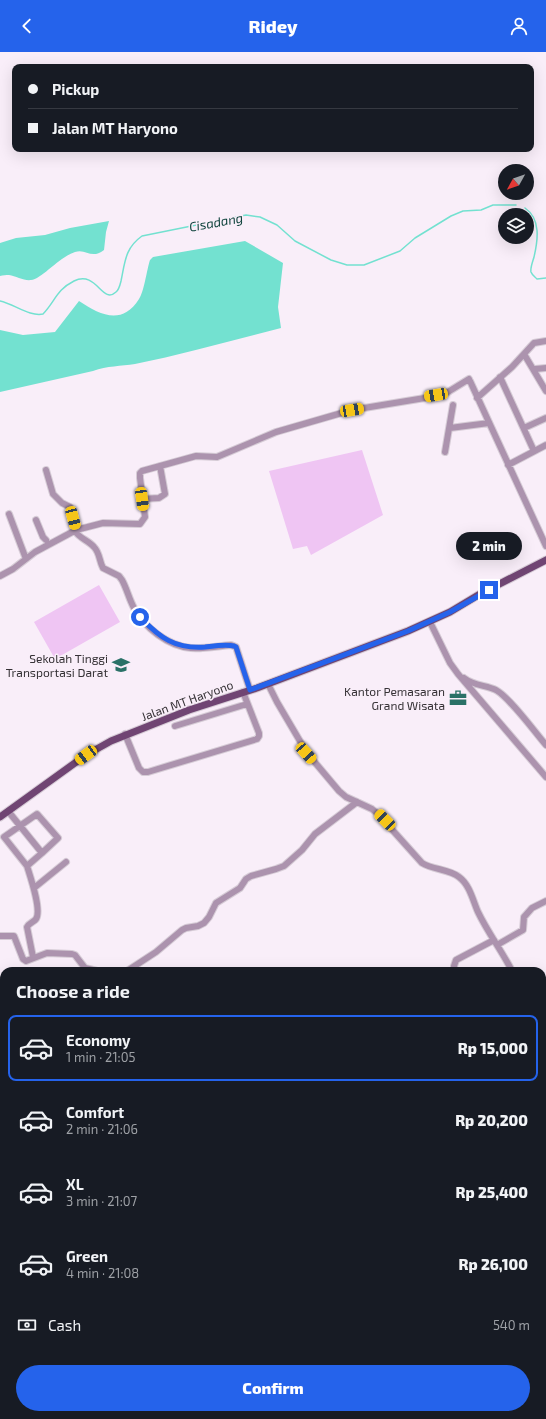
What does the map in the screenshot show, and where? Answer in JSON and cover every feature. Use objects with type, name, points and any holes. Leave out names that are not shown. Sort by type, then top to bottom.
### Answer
[{"type":"main road","name":"Jalan MT Haryono","points":[[0,817],[86,755],[125,734],[268,684],[430,622],[546,560]]},
{"type":"street","points":[[477,398],[534,343],[546,341]]},
{"type":"street","points":[[524,354],[535,370],[546,391]]},
{"type":"street","points":[[535,370],[546,368]]},
{"type":"street","points":[[500,377],[534,451]]},
{"type":"street","points":[[0,576],[13,569],[49,541],[75,530],[103,523],[139,524],[145,517],[140,473],[196,456],[216,457],[276,432],[352,410],[443,394],[469,380],[546,546]]},
{"type":"street","points":[[445,452],[453,405]]},
{"type":"street","points":[[524,428],[546,418]]},
{"type":"street","points":[[450,428],[489,423]]},
{"type":"street","points":[[508,464],[546,445]]},
{"type":"street","points":[[142,499],[159,498],[165,494],[160,466]]},
{"type":"street","points":[[46,470],[53,494],[62,503],[70,507],[75,530],[82,539],[89,542],[99,553],[103,568],[119,576],[134,608],[140,617],[157,634],[168,641],[192,648],[231,645],[236,647],[247,691],[247,704],[259,736],[257,738],[148,772],[143,772],[139,768],[125,734]]},
{"type":"street","points":[[9,514],[26,559]]},
{"type":"street","points":[[36,520],[43,537],[49,541]]},
{"type":"street","points":[[430,622],[448,658],[458,674],[546,777]]},
{"type":"street","points":[[458,674],[469,682],[495,690],[504,696],[546,745]]},
{"type":"street","points":[[268,684],[306,753],[339,792],[378,814],[422,863],[430,868],[454,874],[463,881],[510,967]]},
{"type":"street","points":[[175,726],[247,704]]},
{"type":"street","points":[[133,967],[156,952],[182,930],[204,923],[216,904],[240,888],[246,879],[251,876],[284,866],[302,850],[314,834],[357,802]]},
{"type":"street","points":[[8,811],[42,853]]},
{"type":"street","points":[[27,866],[57,837],[37,814],[4,838],[27,866],[34,888],[37,917],[27,927],[33,957]]},
{"type":"street","points":[[34,888],[66,862]]},
{"type":"street","points":[[454,967],[456,960],[523,930],[524,917],[532,908],[546,901]]},
{"type":"street","points":[[0,936],[14,936],[23,959],[26,961],[33,957],[47,953],[72,954],[75,955],[84,967]]},
{"type":"shaded area","points":[[109,221],[104,250],[99,253],[92,254],[82,251],[75,252],[63,258],[40,276],[31,280],[9,275],[0,276],[0,243],[16,238],[45,235],[70,228]]},
{"type":"shaded area","points":[[245,241],[283,263],[278,307],[281,328],[153,360],[104,368],[0,392],[0,330],[23,335],[55,332],[79,301],[103,314],[118,315],[125,313],[141,296],[150,260],[153,257]]},
{"type":"shaded area","points":[[362,450],[383,515],[311,555],[307,546],[293,549],[269,471]]},
{"type":"shaded area","points":[[99,585],[120,622],[55,659],[34,622]]},
{"type":"waterway","name":"Cisadang","points":[[0,301],[33,314],[43,314],[63,288],[74,281],[82,279],[94,283],[107,294],[111,295],[117,291],[119,287],[125,262],[132,245],[142,236],[246,215],[260,217],[277,225],[295,241],[331,260],[347,265],[364,265],[400,251],[415,238],[451,216],[463,211],[481,210],[493,205],[516,205]]},
{"type":"waterway","name":"Cisadang","points":[[534,218],[537,230],[537,244],[531,272],[537,279],[546,278]]},
{"type":"place","name":"Sekolah Tinggi Transportasi Darat","points":[[121,665]]},
{"type":"place","name":"Kantor Pemasaran Grand Wisata","points":[[458,698]]},
{"type":"route","points":[[140,617],[157,634],[180,646],[192,648],[231,645],[236,647],[250,690],[408,631],[450,612],[489,590]]}]
